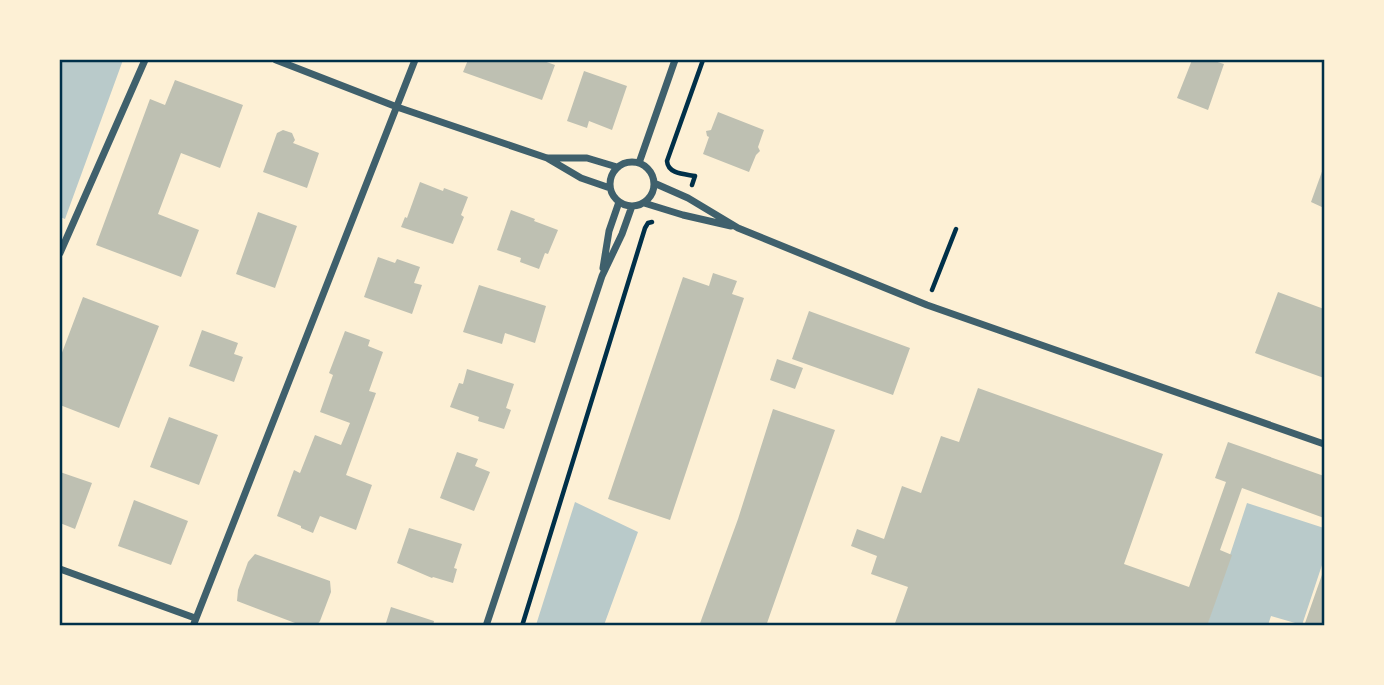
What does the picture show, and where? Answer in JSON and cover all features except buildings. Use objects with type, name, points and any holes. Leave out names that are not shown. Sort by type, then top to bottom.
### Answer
[{"type":"street","points":[[60,249],[145,60]]},
{"type":"street","points":[[276,60],[397,107],[547,158],[581,178],[610,188]]},
{"type":"street","points":[[60,569],[194,622],[415,60]]},
{"type":"street","points":[[639,163],[675,60]]},
{"type":"street","points":[[547,158],[587,158],[617,167]]},
{"type":"street","points":[[627,162],[639,163],[653,176],[650,197],[644,203],[632,206],[619,202],[610,188],[610,177],[617,167],[627,162]]},
{"type":"street","points":[[654,183],[688,198],[738,228],[927,305],[1325,444]]},
{"type":"street","points":[[602,276],[609,231],[619,202]]},
{"type":"street","points":[[644,203],[738,228]]},
{"type":"street","points":[[486,625],[602,276],[632,206]]},
{"type":"path","points":[[688,198],[695,176],[671,170],[667,161],[703,60]]},
{"type":"path","points":[[522,625],[645,228],[652,222]]},
{"type":"path","points":[[927,305],[956,229]]},
{"type":"shaded area","points":[[60,60],[123,60],[65,219],[60,217]]},
{"type":"shaded area","points":[[575,502],[638,532],[604,625],[536,625]]},
{"type":"shaded area","points":[[1247,503],[1324,528],[1324,559],[1302,625],[1271,616],[1268,625],[1207,625]]}]
